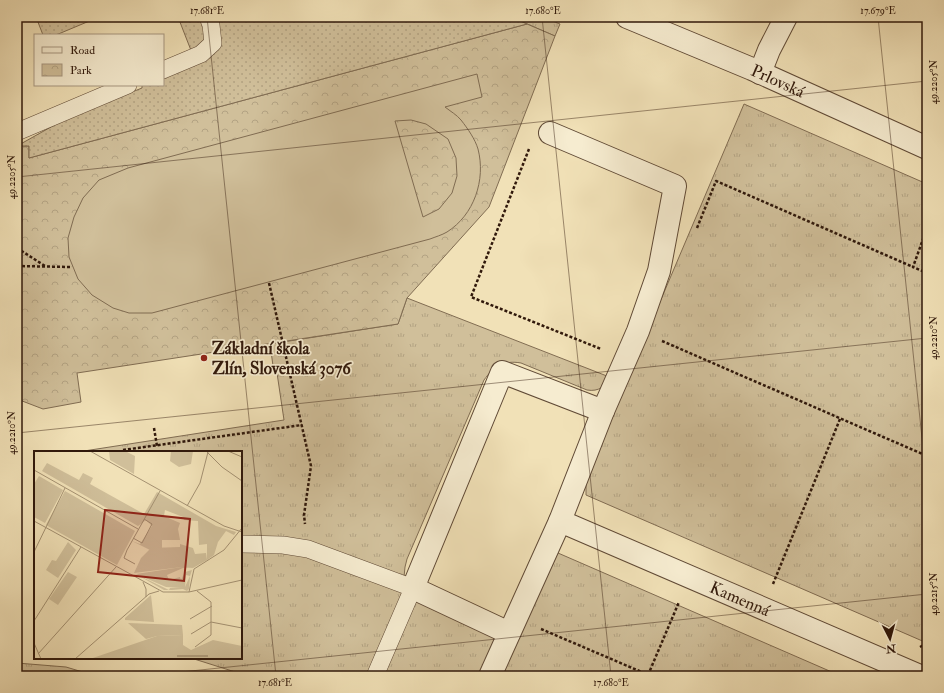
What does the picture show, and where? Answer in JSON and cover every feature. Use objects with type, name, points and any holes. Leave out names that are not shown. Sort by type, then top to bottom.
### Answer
[{"type":"street","name":"Prlovská","points":[[627,17],[760,73],[927,148]]},
{"type":"street","points":[[760,73],[769,50],[786,17]]},
{"type":"street","points":[[490,676],[560,521],[603,412],[638,331],[658,272],[675,186],[550,133]]},
{"type":"street","points":[[509,633],[413,588],[502,372],[603,412]]},
{"type":"street","name":"Kamenná","points":[[560,521],[920,676]]},
{"type":"lane","points":[[164,70],[201,54],[213,43],[211,24],[208,17]]},
{"type":"lane","points":[[17,132],[126,86]]},
{"type":"lane","points":[[242,544],[283,544],[308,549],[413,588],[375,676]]},
{"type":"path","points":[[531,145],[471,297],[626,359]]},
{"type":"path","points":[[695,231],[716,181],[927,273]]},
{"type":"path","points":[[913,267],[927,228]]},
{"type":"path","points":[[17,248],[46,266]]},
{"type":"path","points":[[17,266],[70,267]]},
{"type":"path","points":[[269,283],[311,466],[304,515],[308,549]]},
{"type":"path","points":[[638,331],[927,457]]},
{"type":"path","points":[[763,609],[840,419]]},
{"type":"path","points":[[123,450],[302,425]]},
{"type":"path","points":[[154,428],[157,446]]},
{"type":"path","points":[[509,633],[530,625],[649,675],[690,578]]},
{"type":"path","points":[[914,650],[927,643]]},
{"type":"green space","points":[[36,17],[99,17],[58,34],[43,34]]},
{"type":"green space","points":[[178,17],[511,17],[527,24],[29,158],[29,146],[17,146],[67,118],[142,88],[142,86],[164,86],[164,65],[192,53]]},
{"type":"green space","points":[[511,17],[543,17],[560,24],[555,36]]},
{"type":"green space","name":"Základní škola Zlín, Slovenská 3076","points":[[527,24],[555,36],[489,207],[407,298],[398,324],[77,373],[81,402],[43,409],[17,399],[17,146],[29,146],[29,158]]},
{"type":"green space","points":[[477,74],[482,97],[445,107],[461,120],[471,134],[478,149],[480,173],[476,196],[471,206],[456,225],[445,233],[430,239],[152,313],[129,313],[113,308],[92,295],[78,279],[69,257],[68,238],[74,217],[83,198],[99,180],[128,168]],"holes":[[[411,120],[426,124],[448,139],[456,158],[457,176],[452,193],[439,209],[423,217],[395,121]]]},
{"type":"green space","points":[[744,104],[927,184],[927,643],[586,495],[586,479],[589,469]]},
{"type":"green space","points":[[407,298],[612,378],[601,388],[587,390],[521,363],[504,363],[492,371],[484,380],[407,559],[404,577],[495,629],[550,560],[558,553],[841,676],[248,676],[194,659],[242,659],[242,451],[84,451],[284,420],[277,373],[274,373],[270,344],[398,324]]},
{"type":"green space","points":[[17,663],[66,667],[86,673],[85,676],[17,676]]},
{"type":"place","name":"Základní škola Zlín, Slovenská 3076","points":[[204,358]]}]
